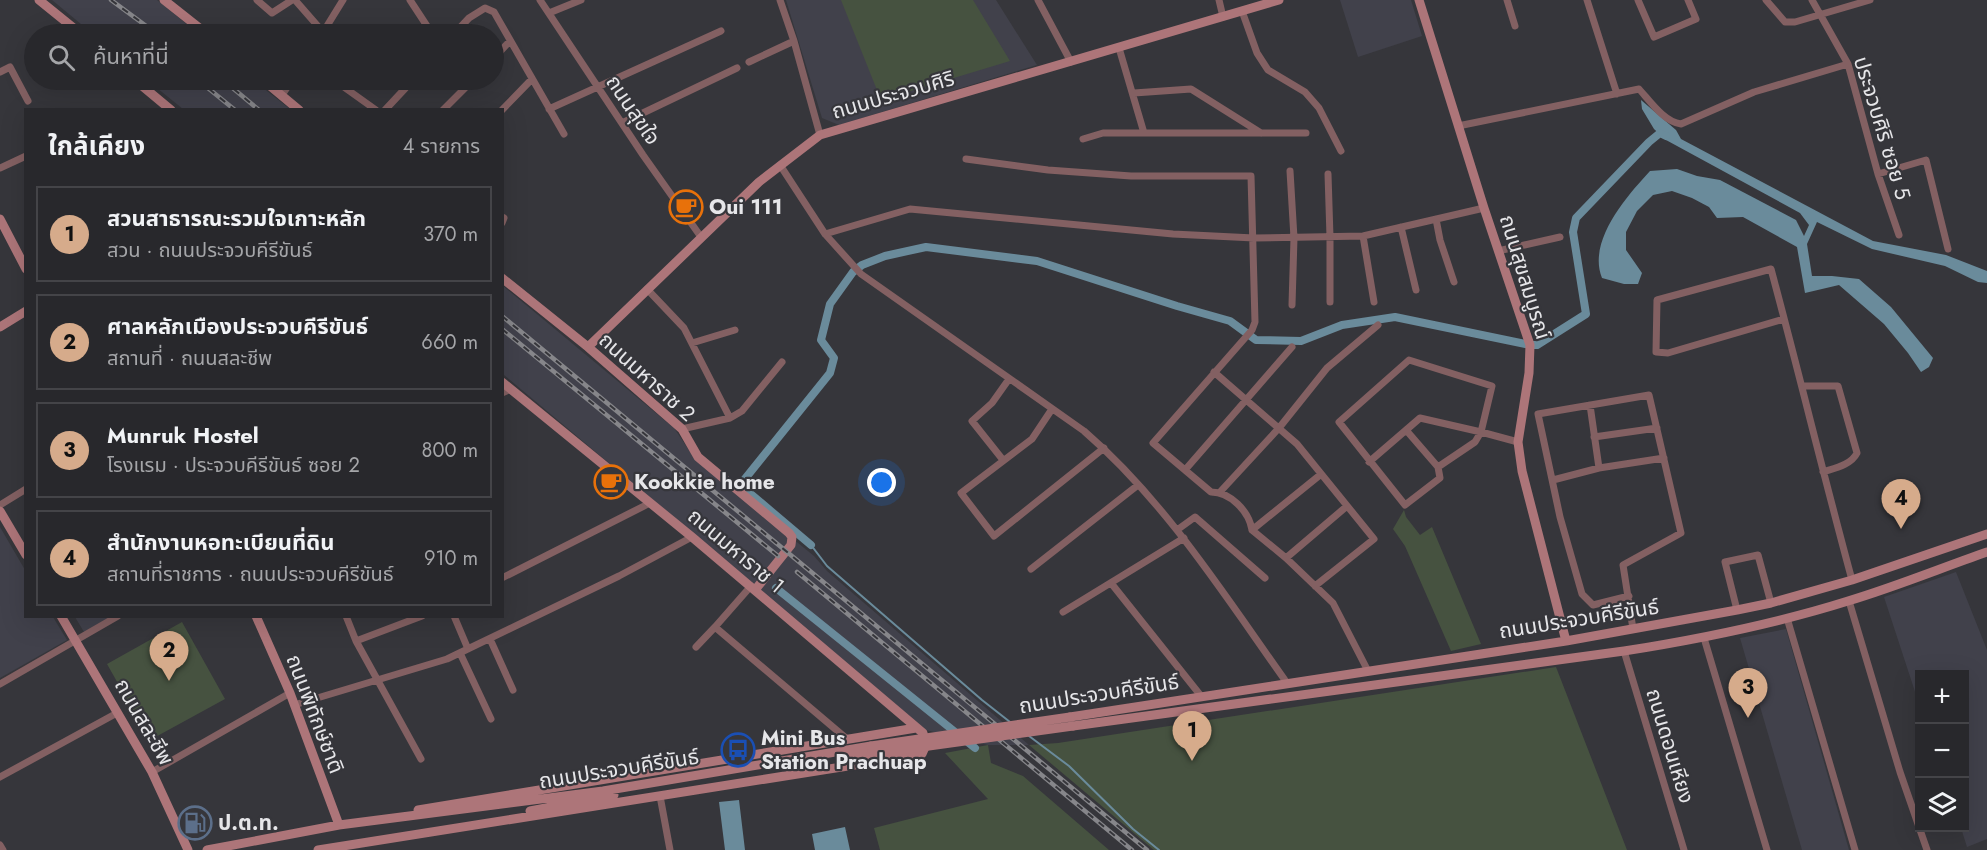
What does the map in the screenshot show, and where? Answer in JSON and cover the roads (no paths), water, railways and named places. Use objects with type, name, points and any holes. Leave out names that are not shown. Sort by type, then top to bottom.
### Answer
[{"type":"main road","points":[[39,0],[69,24]]},
{"type":"main road","points":[[164,0],[194,24]]},
{"type":"main road","name":"ถนนสุขสมบูรณ์","points":[[1419,0],[1484,208],[1530,345],[1529,373],[1518,442],[1522,471],[1566,640]]},
{"type":"main road","name":"ถนนประจวบศิริ","points":[[588,347],[701,237],[780,165],[820,135],[1274,1]]},
{"type":"main road","points":[[147,90],[169,108]]},
{"type":"main road","points":[[275,90],[297,108]]},
{"type":"main road","points":[[0,219],[24,265]]},
{"type":"main road","name":"ถนนมหาราช 2","points":[[504,280],[588,347],[682,429],[698,457],[792,537],[791,545],[753,588]]},
{"type":"main road","points":[[0,327],[24,312]]},
{"type":"main road","name":"ถนนมหาราช 1","points":[[507,391],[692,537],[916,729]]},
{"type":"main road","points":[[0,511],[24,552]]},
{"type":"main road","name":"ถนนประจวบคีรีขันธ์","points":[[1071,722],[1201,696],[1566,640],[1737,610],[1771,603],[1852,580],[1987,534]]},
{"type":"main road","name":"ถนนประจวบคีรีขันธ์","points":[[207,850],[339,825],[603,791],[1071,722],[1624,651],[1704,638],[1849,601],[1987,552]]},
{"type":"main road","name":"ถนนสละชีพ","points":[[62,618],[152,772],[188,850]]},
{"type":"main road","name":"ถนนพิทักษ์ชาติ","points":[[257,618],[290,693],[339,825]]},
{"type":"main road","points":[[316,850],[796,776],[922,754],[926,746],[923,733],[916,729],[428,808],[371,822]]},
{"type":"main road","name":"ถนนประจวบคีรีขันธ์","points":[[316,850],[603,797],[859,754],[871,750]]},
{"type":"main road","points":[[264,839],[267,850]]},
{"type":"street","points":[[257,0],[272,13],[293,0],[315,24]]},
{"type":"street","points":[[328,24],[343,0]]},
{"type":"street","points":[[410,0],[426,24]]},
{"type":"street","name":"ถนนสุขใจ","points":[[540,0],[701,237]]},
{"type":"street","points":[[549,13],[581,0]]},
{"type":"street","points":[[780,0],[820,135]]},
{"type":"street","points":[[1038,0],[1071,62]]},
{"type":"street","points":[[1219,0],[1223,16]]},
{"type":"street","points":[[1507,0],[1515,26]]},
{"type":"street","points":[[1587,0],[1617,94]]},
{"type":"street","points":[[1638,0],[1654,37],[1696,19],[1688,0]]},
{"type":"street","points":[[1766,0],[1785,22],[1795,22],[1870,0]]},
{"type":"street","name":"ประจวบศิริ ซอย 5","points":[[1812,0],[1848,64],[1878,174],[1899,235]]},
{"type":"street","points":[[463,24],[485,8],[494,12],[501,24]]},
{"type":"street","points":[[1242,11],[1257,53],[1268,70],[1305,92],[1319,108],[1341,152]]},
{"type":"street","points":[[504,30],[564,134]]},
{"type":"street","points":[[549,109],[721,31]]},
{"type":"street","points":[[504,47],[510,41]]},
{"type":"street","points":[[749,62],[794,41]]},
{"type":"street","points":[[1119,48],[1144,133]]},
{"type":"street","points":[[1458,126],[1639,89],[1674,123],[1681,124],[1754,92],[1848,64]]},
{"type":"street","points":[[0,72],[10,67],[28,101]]},
{"type":"street","points":[[622,123],[736,68]]},
{"type":"street","points":[[504,108],[532,79]]},
{"type":"street","points":[[1134,93],[1191,89],[1262,133]]},
{"type":"street","points":[[282,95],[285,90]]},
{"type":"street","points":[[348,90],[373,108]]},
{"type":"street","points":[[387,108],[403,90]]},
{"type":"street","points":[[445,108],[463,90]]},
{"type":"street","points":[[1083,139],[1103,133],[1306,134]]},
{"type":"street","points":[[0,168],[24,157]]},
{"type":"street","points":[[966,159],[1048,170],[1131,176],[1251,176],[1255,322],[1252,330],[1153,443],[1211,492],[1220,492],[1236,502],[1251,521],[1252,530],[1286,558],[1333,603],[1368,671]]},
{"type":"street","points":[[1878,174],[1926,159],[1948,249]]},
{"type":"street","points":[[780,165],[825,234],[861,274],[1084,431],[1104,448],[1184,538],[1287,683]]},
{"type":"street","points":[[1290,171],[1293,237],[1292,305]]},
{"type":"street","points":[[1328,174],[1330,302]]},
{"type":"street","points":[[825,234],[910,209],[1173,234],[1254,238],[1363,236],[1484,208]]},
{"type":"street","points":[[1436,219],[1440,240],[1454,282]]},
{"type":"street","points":[[1401,227],[1416,290]]},
{"type":"street","points":[[1363,236],[1374,302]]},
{"type":"street","points":[[1498,250],[1560,237]]},
{"type":"street","points":[[1784,319],[1668,353],[1656,352],[1657,300],[1771,269],[1852,580]]},
{"type":"street","points":[[646,289],[684,328],[730,418]]},
{"type":"street","points":[[1220,492],[1279,428],[1327,368],[1378,325]]},
{"type":"street","points":[[692,343],[735,330]]},
{"type":"street","points":[[1185,470],[1292,347]]},
{"type":"street","points":[[1406,430],[1438,467],[1440,478],[1405,505],[1339,422],[1409,360],[1492,386],[1481,432],[1475,442],[1438,467]]},
{"type":"street","points":[[682,429],[730,418],[742,411],[782,362]]},
{"type":"street","points":[[1214,372],[1297,444],[1374,539],[1315,586]]},
{"type":"street","points":[[1003,460],[972,421],[992,403],[1009,379]]},
{"type":"street","points":[[1802,386],[1838,386],[1857,453],[1849,462],[1823,472]]},
{"type":"street","points":[[1629,596],[1593,605],[1582,594],[1560,517],[1538,414],[1649,395],[1681,533],[1623,564],[1629,596],[1634,629]]},
{"type":"street","points":[[1590,405],[1599,468]]},
{"type":"street","points":[[1052,409],[1032,439],[961,493],[994,536],[1104,448]]},
{"type":"street","points":[[1369,462],[1420,418],[1518,442]]},
{"type":"street","points":[[1594,437],[1657,428]]},
{"type":"street","points":[[1553,480],[1599,468],[1664,458]]},
{"type":"street","points":[[1252,530],[1320,475]]},
{"type":"street","points":[[1031,569],[1138,485]]},
{"type":"street","points":[[0,505],[24,490]]},
{"type":"street","points":[[504,577],[650,503]]},
{"type":"street","points":[[1286,558],[1347,506]]},
{"type":"street","points":[[1177,530],[1196,517],[1265,578]]},
{"type":"street","points":[[294,705],[447,659],[619,576],[692,537]]},
{"type":"street","points":[[1063,612],[1184,538]]},
{"type":"street","points":[[1737,610],[1725,562],[1758,555],[1771,603]]},
{"type":"street","points":[[1111,583],[1201,696]]},
{"type":"street","points":[[696,647],[753,588]]},
{"type":"street","points":[[1849,601],[1899,772],[1927,850]]},
{"type":"street","points":[[0,684],[115,618]]},
{"type":"street","points":[[347,618],[356,640],[421,759]]},
{"type":"street","points":[[455,618],[468,649]]},
{"type":"street","points":[[1787,618],[1855,850]]},
{"type":"street","points":[[356,640],[405,620]]},
{"type":"street","points":[[715,627],[847,739]]},
{"type":"street","points":[[1704,638],[1767,850]]},
{"type":"street","points":[[490,639],[513,690]]},
{"type":"street","name":"ถนนดอนเหียง","points":[[1624,651],[1684,850]]},
{"type":"street","points":[[460,653],[491,719]]},
{"type":"street","points":[[152,772],[290,693]]},
{"type":"street","points":[[0,777],[117,713]]},
{"type":"street","points":[[660,796],[670,850]]},
{"type":"street","points":[[0,845],[3,850]]},
{"type":"water","points":[[1641,100],[1676,130],[1681,139],[1873,241],[1946,255],[1987,271],[1987,283],[1978,282],[1945,266],[1872,249],[1817,222],[1807,244],[1812,276],[1859,279],[1891,307],[1933,358],[1929,367],[1921,372],[1884,324],[1839,285],[1805,293],[1797,247],[1743,217],[1717,218],[1709,207],[1672,191],[1653,195],[1637,211],[1626,232],[1626,250],[1642,273],[1638,284],[1624,284],[1602,278],[1599,264],[1600,249],[1605,234],[1621,206],[1650,171],[1677,169],[1697,176],[1720,180],[1796,220],[1804,236],[1809,225],[1800,213],[1666,140],[1654,129],[1642,109]]},
{"type":"water","points":[[739,800],[745,850],[725,850],[719,802]]},
{"type":"water","points":[[845,827],[850,850],[815,850],[812,834]]},
{"type":"waterway","points":[[811,545],[740,485],[830,373],[834,358],[821,340],[830,304],[853,272],[862,265],[885,256],[926,247],[1037,261],[1230,321],[1256,340],[1301,341],[1342,325],[1395,317],[1537,345],[1586,314],[1573,232],[1576,218],[1649,142],[1660,133],[1666,136]]},
{"type":"waterway","points":[[811,545],[827,566],[1010,722]]},
{"type":"waterway","points":[[776,588],[975,748]]},
{"type":"waterway","points":[[1029,736],[1069,766],[1133,829],[1159,850]]},
{"type":"railway","points":[[111,0],[143,24]]},
{"type":"railway","points":[[210,90],[233,108]]},
{"type":"railway","points":[[235,90],[257,108]]},
{"type":"railway","points":[[504,318],[1147,850]]},
{"type":"railway","points":[[504,331],[778,556]]},
{"type":"railway","points":[[797,572],[1132,850]]},
{"type":"place","name":"Oui 111","points":[[686,207]]},
{"type":"place","name":"Kookkie home","points":[[611,482]]},
{"type":"place","name":"สำนักงานหอทะเบียนที่ดิน","points":[[1901,529]]},
{"type":"place","name":"ศาลหลักเมืองประจวบคีรีขันธ์","points":[[169,681]]},
{"type":"place","name":"Munruk Hostel","points":[[1748,718]]},
{"type":"place","name":"Mini Bus Station Prachuap","points":[[738,750]]},
{"type":"place","name":"สวนสาธารณะรวมใจเกาะหลัก","points":[[1192,761]]},
{"type":"place","name":"ป.ต.ท.","points":[[195,823]]}]
